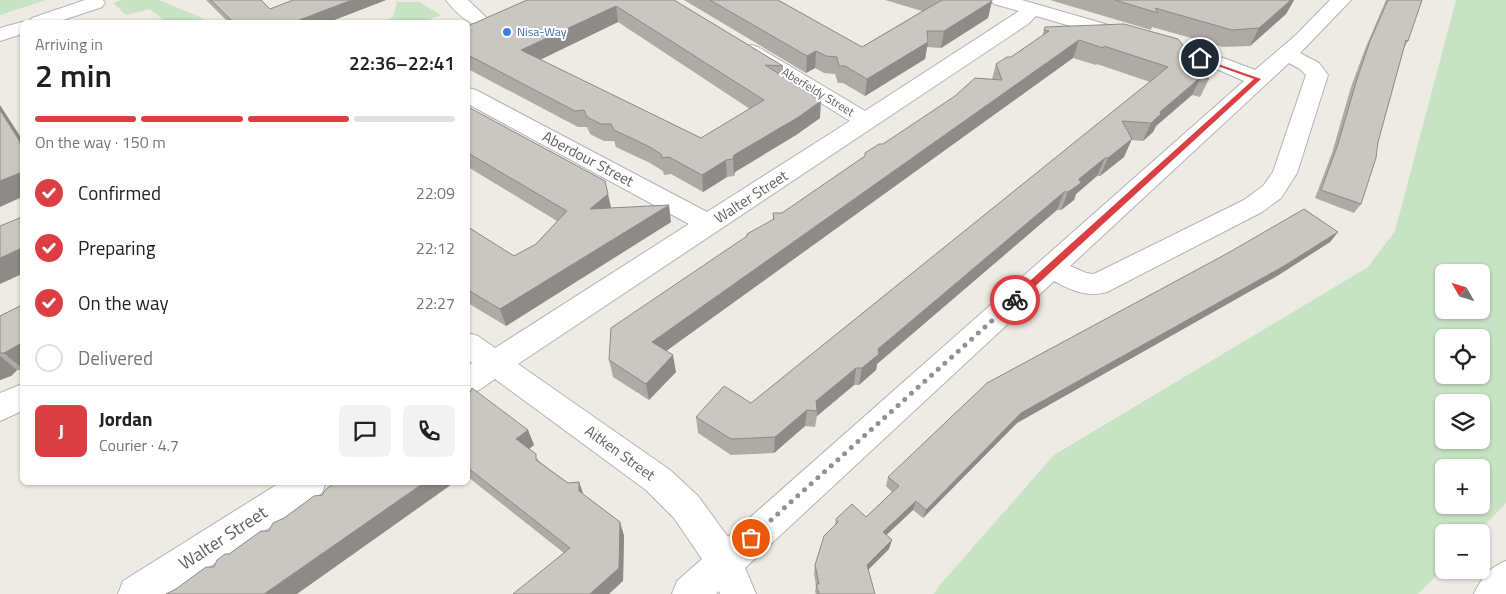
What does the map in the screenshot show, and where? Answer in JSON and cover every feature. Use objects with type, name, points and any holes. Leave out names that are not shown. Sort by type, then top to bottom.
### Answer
[{"type":"street","points":[[456,0],[480,21]]},
{"type":"street","points":[[1001,0],[1219,63],[1258,79]]},
{"type":"street","points":[[690,594],[1258,79],[1337,1]]},
{"type":"street","points":[[44,20],[95,3]]},
{"type":"street","name":"Walter Street","points":[[470,380],[867,122],[1021,20],[1032,9]]},
{"type":"street","points":[[0,36],[20,29]]},
{"type":"street","name":"Aberfeldy Street","points":[[733,41],[867,122]]},
{"type":"street","points":[[1050,267],[1081,283],[1097,285],[1253,206],[1272,192],[1284,173],[1317,75],[1313,68],[1304,62],[1285,54]]},
{"type":"street","name":"Aberdour Street","points":[[470,96],[710,224]]},
{"type":"street","name":"Aitken Street","points":[[470,345],[658,480],[686,507],[725,562],[738,594]]},
{"type":"street","points":[[0,408],[20,398]]},
{"type":"street","name":"Walter Street","points":[[136,594],[305,485]]},
{"type":"street","points":[[1492,594],[1506,578]]},
{"type":"green space","points":[[0,0],[46,0],[0,15]]},
{"type":"green space","points":[[122,0],[159,0],[204,20],[164,20],[150,9],[126,15],[113,3]]},
{"type":"green space","points":[[1456,0],[1506,0],[1506,503],[1486,524],[1435,524],[1435,577],[1418,594],[934,594],[1054,455],[1368,267],[1395,231]]},
{"type":"green space","points":[[397,2],[419,2],[441,15],[428,20],[388,20],[393,17]]},
{"type":"building","points":[[211,0],[261,0],[270,9],[293,0],[352,0],[299,20],[231,20]]},
{"type":"building","points":[[527,0],[674,0],[783,66],[765,65],[821,101],[797,118],[734,155],[733,159],[726,160],[702,175],[669,157],[662,158],[661,154],[648,146],[614,130],[611,124],[601,124],[587,117],[584,110],[575,111],[470,56],[470,25]],"holes":[[[616,6],[764,100],[701,138],[521,50]]]},
{"type":"building","points":[[710,0],[778,0],[862,47],[942,0],[992,1],[944,31],[927,31],[928,42],[867,79],[845,66],[839,66],[837,57],[826,56],[816,51],[807,56]]},
{"type":"building","points":[[1115,0],[1291,0],[1259,28],[1232,30],[1155,8],[1158,13]]},
{"type":"building","points":[[1388,0],[1422,0],[1408,41],[1406,40],[1378,142],[1376,158],[1361,204],[1321,190],[1338,144],[1370,41]]},
{"type":"building","points":[[1124,24],[1178,39],[1209,79],[1201,77],[1160,112],[1161,114],[1151,123],[1122,121],[1132,139],[1079,179],[1081,183],[1068,192],[1064,192],[878,349],[879,354],[862,368],[856,368],[816,401],[817,411],[807,410],[775,437],[731,439],[696,417],[724,386],[751,403],[1168,67],[1104,46],[1103,48],[1079,40],[652,342],[673,355],[646,384],[609,360],[611,328],[747,236],[747,234],[774,219],[773,213],[782,213],[865,156],[865,153],[879,144],[883,144],[955,96],[975,78],[1002,80],[996,64],[1007,57],[1011,57],[1049,31],[1044,30],[1045,27]]},
{"type":"building","points":[[470,108],[605,181],[608,194],[590,209],[669,205],[500,309],[470,291],[470,228],[514,256],[536,244],[567,211],[470,154]]},
{"type":"building","points":[[0,110],[20,142],[20,173],[0,181]]},
{"type":"building","points":[[1304,209],[1338,232],[1284,266],[1021,413],[926,510],[916,501],[883,532],[892,540],[867,565],[875,594],[819,594],[816,584],[819,584],[815,565],[824,536],[838,522],[836,519],[852,504],[866,517],[899,486],[888,477],[987,383],[1228,253]]},
{"type":"building","points":[[20,218],[20,249],[0,258],[0,226]]},
{"type":"building","points":[[20,306],[20,344],[4,353],[0,353],[0,316]]},
{"type":"building","points":[[472,388],[528,430],[516,439],[536,454],[536,460],[568,483],[579,482],[579,491],[620,522],[619,568],[590,594],[513,594],[570,548],[470,470],[470,392]]},
{"type":"building","points":[[332,485],[421,485],[264,594],[166,594],[206,567],[214,567],[217,560],[225,554],[229,554],[261,531],[269,531],[273,523],[284,518],[314,496],[322,495]]},
{"type":"way so far","points":[[751,538],[1015,300]]},
{"type":"place","name":"Nisa-Way","points":[[507,32]]},
{"type":"route","points":[[1015,300],[1258,79],[1219,63],[1200,58]]}]
